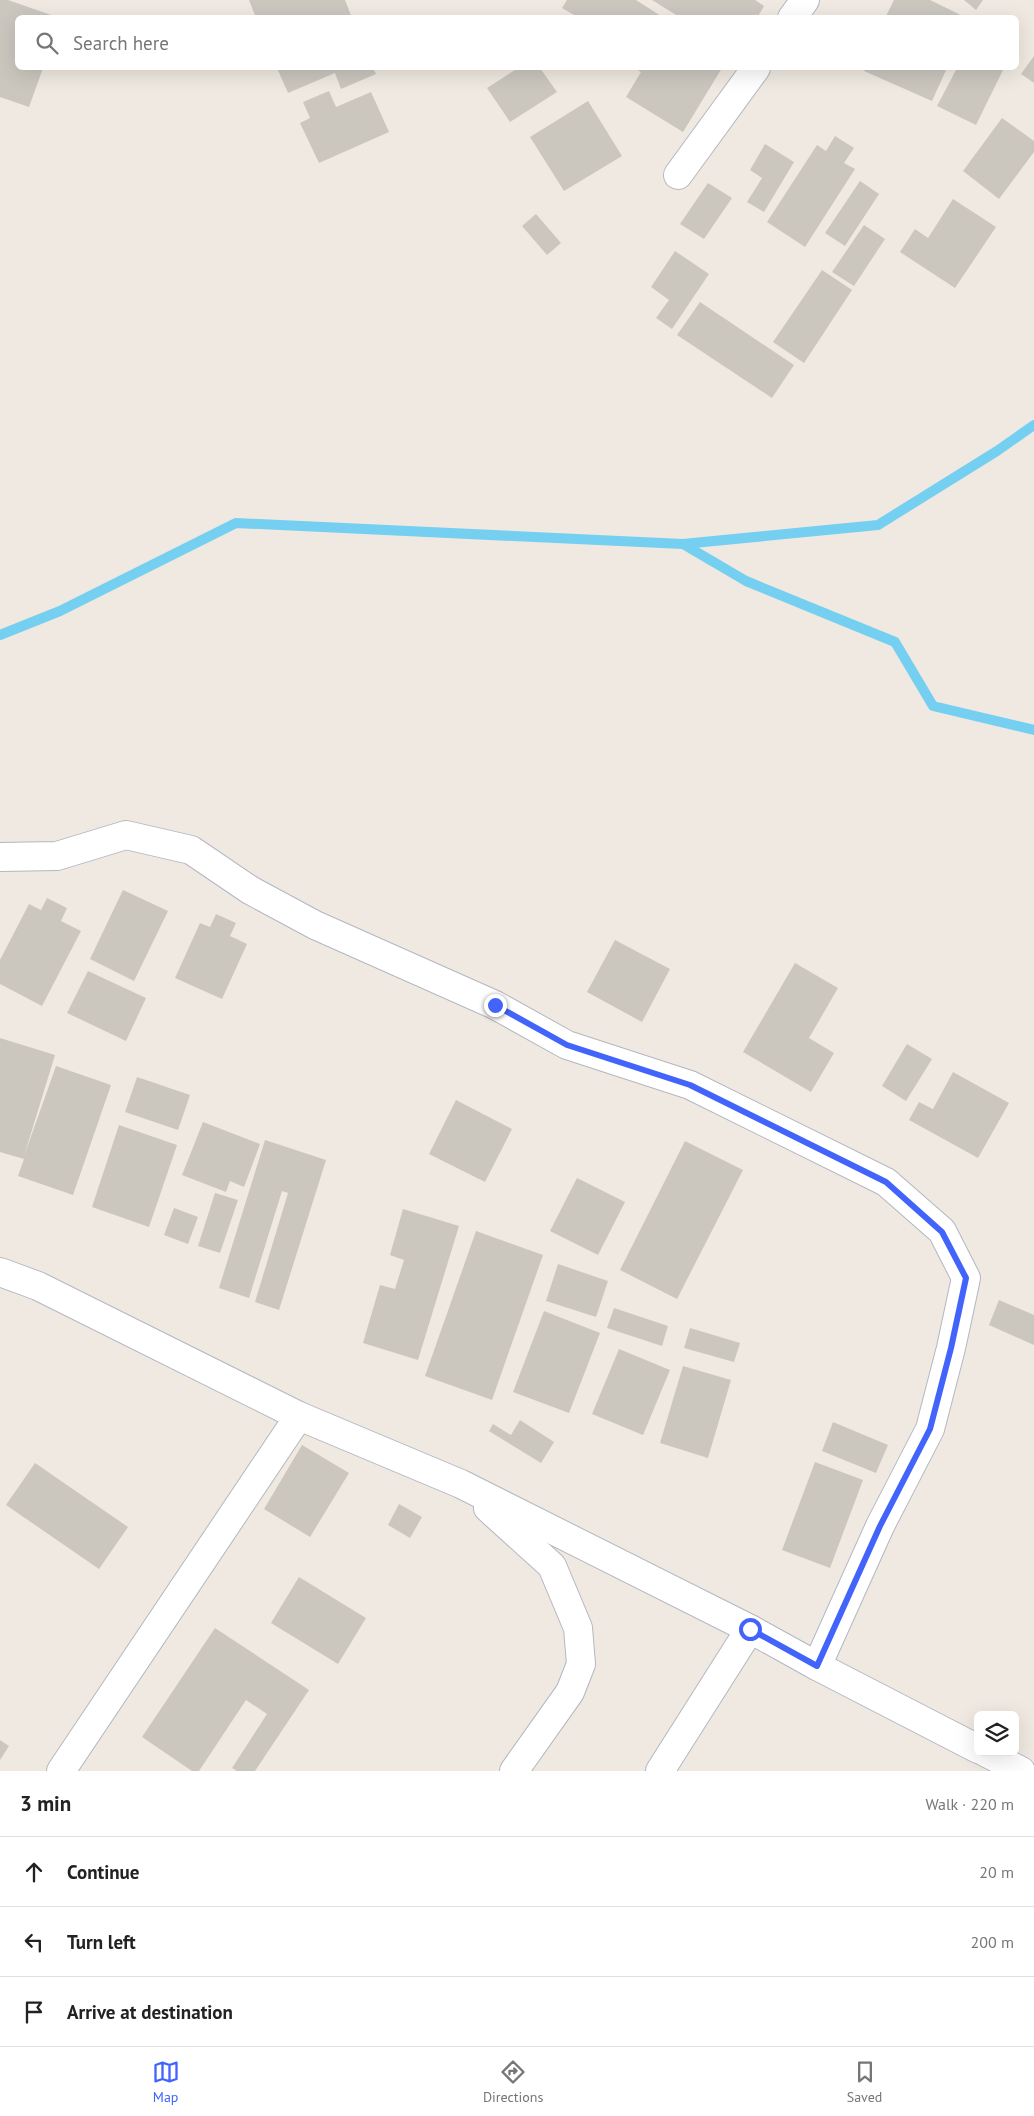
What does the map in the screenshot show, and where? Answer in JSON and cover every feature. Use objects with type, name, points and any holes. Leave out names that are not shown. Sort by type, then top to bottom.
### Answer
[{"type":"street","points":[[794,15],[805,0]]},
{"type":"street","points":[[678,175],[755,70]]},
{"type":"street","points":[[0,857],[57,856],[126,835],[191,850],[250,890],[315,925],[495,1005],[567,1045],[690,1085],[886,1182],[942,1232],[966,1278],[951,1348],[930,1429],[880,1526],[817,1666]]},
{"type":"street","points":[[0,1272],[38,1286],[299,1416],[461,1484],[750,1629],[817,1666],[974,1747]]},
{"type":"street","points":[[61,1771],[299,1416]]},
{"type":"street","points":[[461,1484],[552,1566],[578,1628],[581,1664],[570,1692],[514,1771]]},
{"type":"street","points":[[660,1771],[750,1629]]},
{"type":"street","points":[[993,1756],[1022,1771]]},
{"type":"building","points":[[0,0],[8,0],[51,15],[15,15],[15,70],[42,70],[29,107],[0,97]]},
{"type":"building","points":[[249,0],[345,0],[351,15],[255,15]]},
{"type":"building","points":[[567,0],[636,0],[659,15],[574,15],[562,8]]},
{"type":"building","points":[[652,0],[755,0],[764,6],[759,15],[676,15]]},
{"type":"building","points":[[894,0],[930,0],[961,15],[886,15]]},
{"type":"building","points":[[964,0],[983,0],[976,10]]},
{"type":"building","points":[[1034,56],[1034,83],[1021,74]]},
{"type":"building","points":[[278,70],[374,70],[376,74],[341,89],[335,73],[288,93]]},
{"type":"building","points":[[515,70],[541,70],[557,92],[510,122],[487,88]]},
{"type":"building","points":[[638,70],[721,70],[683,132],[626,97],[641,72]]},
{"type":"building","points":[[864,70],[946,70],[932,101]]},
{"type":"building","points":[[956,70],[1003,70],[976,125],[937,106]]},
{"type":"building","points":[[329,91],[336,107],[371,92],[389,132],[319,163],[300,123],[310,118],[303,102]]},
{"type":"building","points":[[588,101],[622,156],[564,191],[530,137]]},
{"type":"building","points":[[1002,118],[1034,141],[1034,152],[999,199],[963,171]]},
{"type":"building","points":[[835,136],[854,148],[844,163],[855,169],[805,247],[767,222],[817,145],[826,151]]},
{"type":"building","points":[[765,144],[794,162],[764,212],[747,202],[762,178],[750,170]]},
{"type":"building","points":[[860,181],[879,194],[845,246],[825,233]]},
{"type":"building","points":[[708,183],[732,198],[704,239],[680,224]]},
{"type":"building","points":[[953,199],[996,227],[955,288],[900,252],[915,229],[928,238]]},
{"type":"building","points":[[536,214],[561,243],[547,255],[522,226]]},
{"type":"building","points":[[864,225],[885,239],[854,286],[832,272]]},
{"type":"building","points":[[675,251],[709,274],[672,329],[656,318],[669,300],[651,287]]},
{"type":"building","points":[[822,270],[852,290],[804,363],[773,342]]},
{"type":"building","points":[[700,302],[794,365],[772,398],[677,335]]},
{"type":"building","points":[[123,890],[168,911],[134,981],[90,959]]},
{"type":"building","points":[[47,898],[67,908],[61,921],[81,931],[42,1006],[0,984],[0,960],[29,904],[41,910]]},
{"type":"building","points":[[216,914],[236,923],[230,936],[247,944],[222,999],[175,978],[200,923],[210,927]]},
{"type":"building","points":[[615,940],[670,969],[642,1022],[587,992]]},
{"type":"building","points":[[795,963],[838,988],[809,1038],[834,1053],[811,1092],[743,1052]]},
{"type":"building","points":[[88,971],[146,998],[126,1041],[67,1013]]},
{"type":"building","points":[[0,1038],[55,1055],[24,1156],[56,1066],[111,1085],[73,1195],[18,1176],[24,1159],[0,1152]]},
{"type":"building","points":[[907,1044],[932,1059],[906,1101],[882,1086]]},
{"type":"building","points":[[953,1072],[1009,1103],[978,1158],[909,1120],[919,1102],[933,1109]]},
{"type":"building","points":[[137,1077],[190,1095],[178,1130],[125,1112]]},
{"type":"building","points":[[456,1100],[512,1129],[485,1182],[429,1154]]},
{"type":"building","points":[[203,1122],[260,1144],[244,1187],[230,1181],[226,1192],[182,1175]]},
{"type":"building","points":[[119,1125],[177,1145],[149,1227],[92,1207]]},
{"type":"building","points":[[265,1140],[326,1160],[279,1310],[255,1302],[288,1193],[282,1191],[249,1298],[219,1288]]},
{"type":"building","points":[[685,1141],[743,1170],[677,1299],[620,1270]]},
{"type":"building","points":[[577,1178],[625,1202],[598,1255],[550,1231]]},
{"type":"building","points":[[215,1193],[238,1200],[220,1253],[198,1246]]},
{"type":"building","points":[[174,1208],[198,1217],[188,1244],[164,1235]]},
{"type":"building","points":[[403,1209],[459,1226],[418,1360],[363,1343],[380,1285],[395,1289],[404,1260],[390,1255]]},
{"type":"building","points":[[476,1231],[543,1255],[492,1400],[425,1376]]},
{"type":"building","points":[[558,1264],[608,1281],[596,1317],[546,1301]]},
{"type":"building","points":[[999,1300],[1034,1315],[1034,1345],[989,1325]]},
{"type":"building","points":[[614,1308],[668,1326],[662,1346],[607,1328]]},
{"type":"building","points":[[544,1311],[600,1333],[569,1413],[513,1392]]},
{"type":"building","points":[[690,1328],[740,1343],[734,1362],[684,1348]]},
{"type":"building","points":[[619,1349],[670,1370],[643,1435],[592,1414]]},
{"type":"building","points":[[683,1366],[731,1380],[708,1458],[660,1443]]},
{"type":"building","points":[[520,1420],[554,1442],[541,1463],[489,1431],[493,1424],[511,1435]]},
{"type":"building","points":[[833,1422],[888,1445],[876,1473],[822,1451]]},
{"type":"building","points":[[302,1445],[349,1473],[310,1537],[264,1509]]},
{"type":"building","points":[[815,1462],[863,1480],[830,1568],[782,1550]]},
{"type":"building","points":[[35,1463],[128,1527],[99,1569],[6,1505]]},
{"type":"building","points":[[399,1504],[422,1517],[410,1538],[388,1525]]},
{"type":"building","points":[[299,1577],[366,1618],[338,1664],[271,1623]]},
{"type":"building","points":[[215,1628],[309,1690],[255,1771],[237,1771],[232,1768],[267,1714],[246,1700],[199,1771],[192,1771],[142,1737]]},
{"type":"building","points":[[0,1740],[9,1746],[0,1760]]},
{"type":"waterway","points":[[0,635],[60,611],[236,523],[683,544],[878,525],[997,451],[1034,425]]},
{"type":"waterway","points":[[683,544],[746,581],[895,642],[933,706],[1034,730]]},
{"type":"route","points":[[495,1005],[567,1045],[690,1085],[886,1182],[942,1232],[966,1278],[951,1348],[930,1429],[880,1526],[817,1666],[750,1629]]}]
